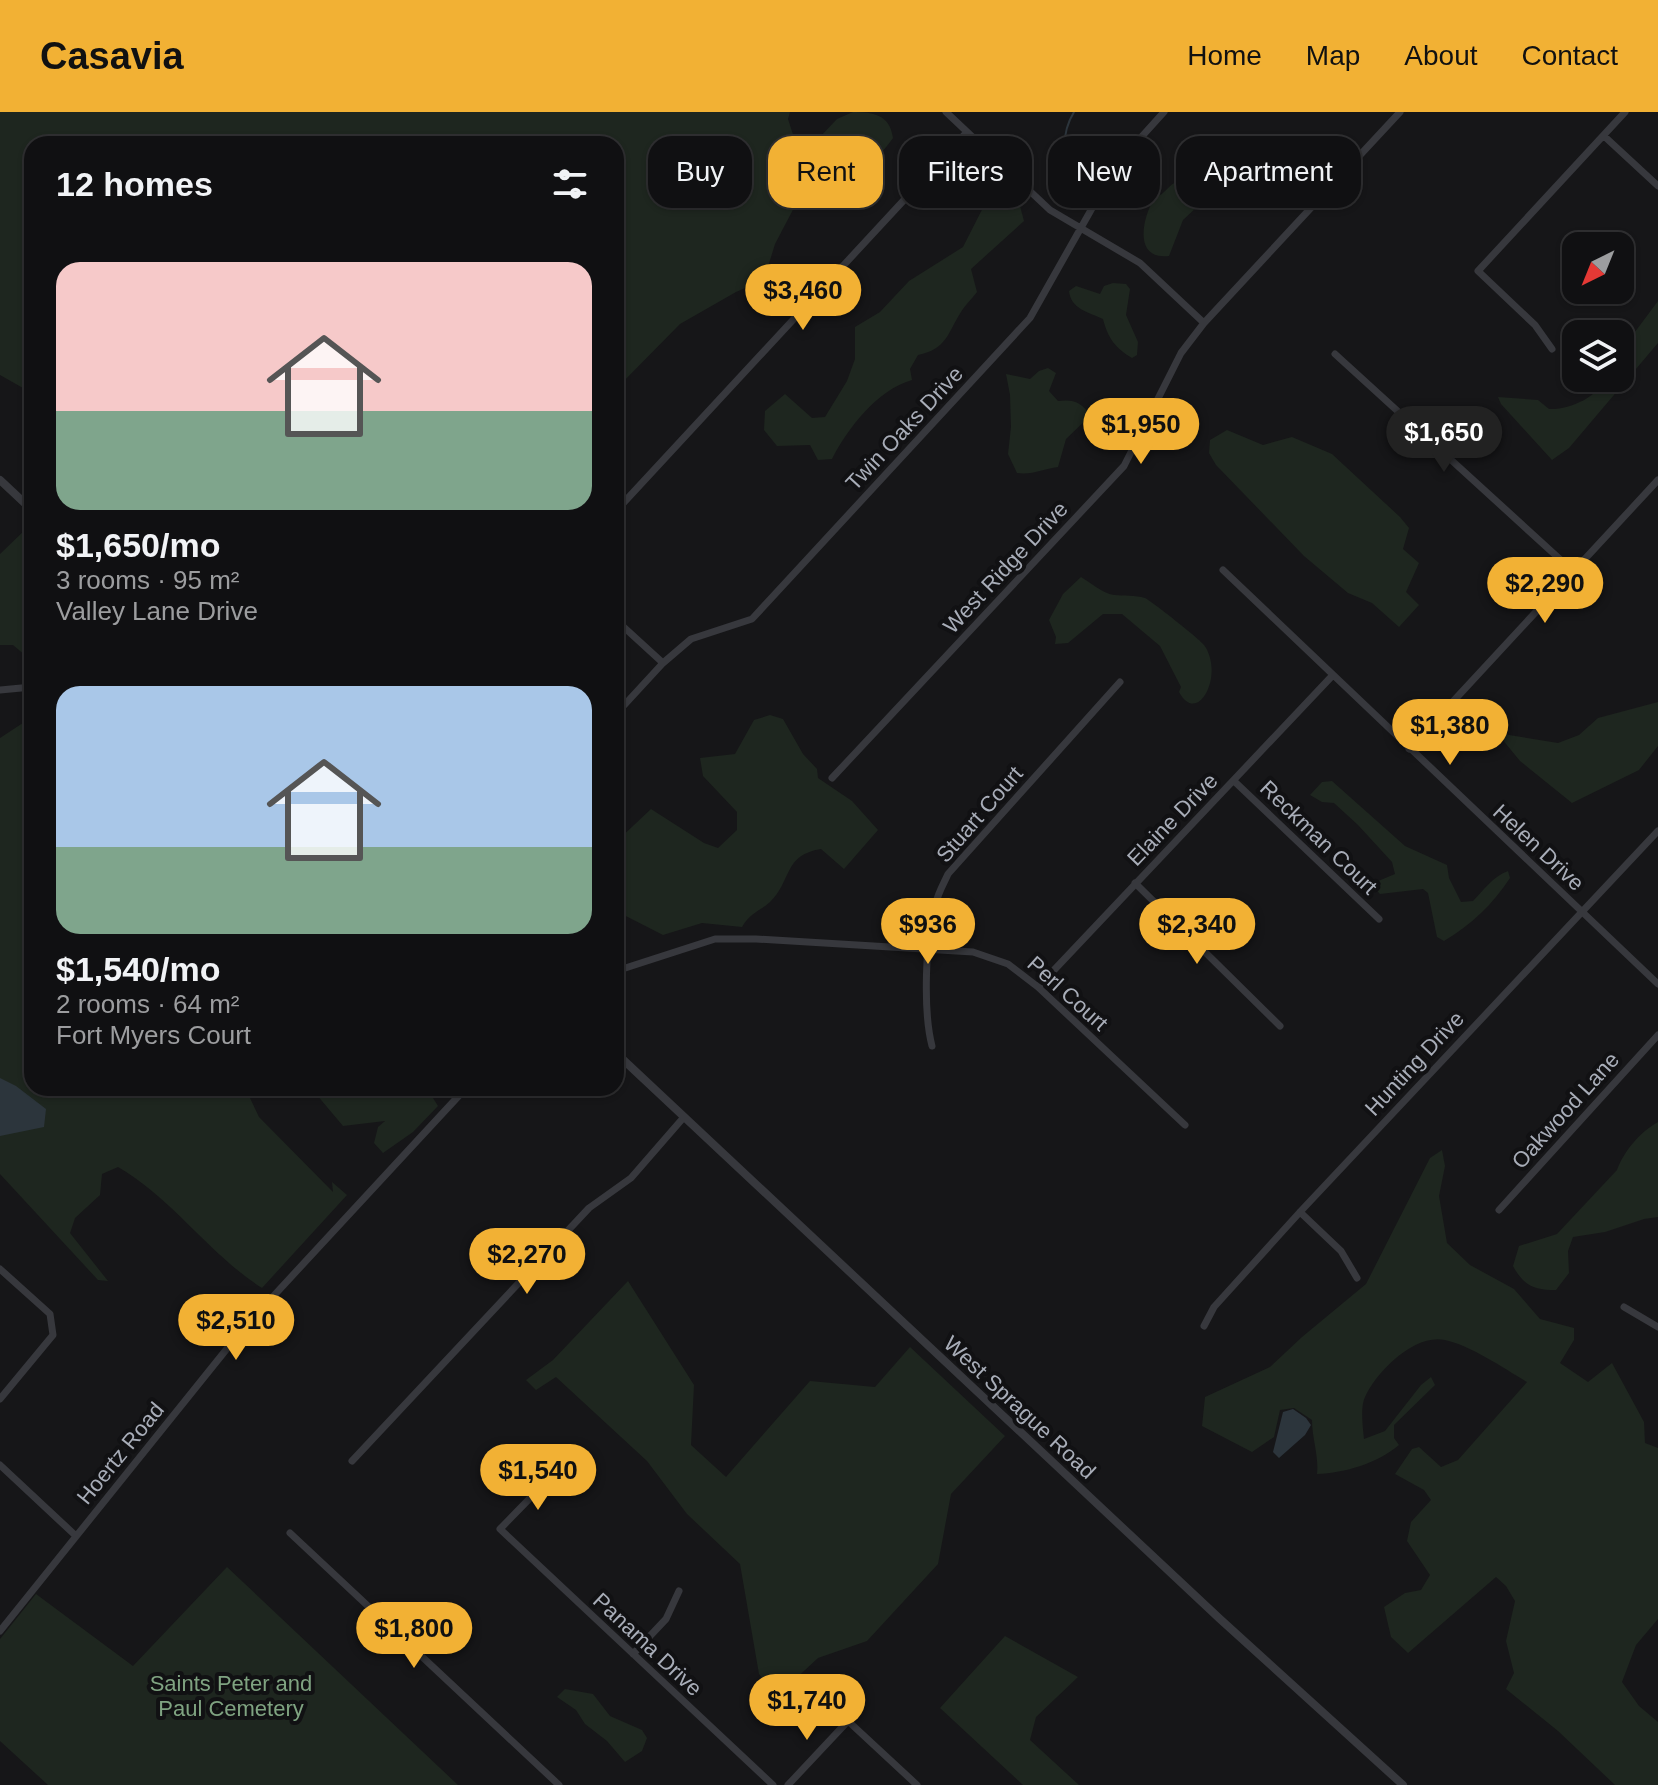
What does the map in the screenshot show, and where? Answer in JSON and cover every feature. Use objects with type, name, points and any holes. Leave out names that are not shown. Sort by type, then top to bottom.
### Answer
[{"type":"street","points":[[946,112],[1050,210],[1140,263],[1204,323]]},
{"type":"street","name":"Twin Oaks Drive","points":[[624,705],[663,663],[691,639],[752,619],[1030,318],[1117,164],[1164,112]]},
{"type":"street","name":"West Ridge Drive","points":[[832,778],[1124,466],[1181,353],[1204,323],[1400,112]]},
{"type":"street","points":[[1552,349],[1535,325],[1478,271],[1625,112]]},
{"type":"street","points":[[624,502],[967,132]]},
{"type":"street","points":[[1604,136],[1658,186]]},
{"type":"street","points":[[1335,354],[1574,572]]},
{"type":"street","points":[[0,480],[24,502]]},
{"type":"street","points":[[1409,749],[1658,480]]},
{"type":"street","name":"Helen Drive","points":[[1223,570],[1658,984]]},
{"type":"street","points":[[624,627],[663,663]]},
{"type":"street","name":"Elaine Drive","points":[[1038,987],[1332,676]]},
{"type":"street","name":"Stuart Court","points":[[932,1046],[927,1028],[929,950],[936,902],[948,874],[1120,682]]},
{"type":"street","points":[[0,690],[24,688]]},
{"type":"street","name":"Reckman Court","points":[[1234,781],[1379,919]]},
{"type":"street","name":"Hunting Drive","points":[[1204,1326],[1214,1307],[1300,1212],[1658,831]]},
{"type":"street","points":[[1135,883],[1280,1026]]},
{"type":"street","name":"Perl Court","points":[[624,968],[715,939],[973,952],[1008,964],[1038,987],[1185,1125]]},
{"type":"street","name":"Oakwood Lane","points":[[1499,1210],[1658,1035]]},
{"type":"street","name":"West Sprague Road","points":[[624,1061],[1220,1619],[1403,1785]]},
{"type":"street","name":"Hoertz Road","points":[[0,1631],[242,1330],[459,1096]]},
{"type":"street","points":[[352,1461],[589,1208],[631,1178],[684,1117]]},
{"type":"street","points":[[1300,1212],[1341,1251],[1357,1278]]},
{"type":"street","points":[[0,1269],[50,1314],[53,1335],[0,1399]]},
{"type":"street","points":[[1624,1307],[1658,1327]]},
{"type":"street","points":[[0,1465],[76,1536]]},
{"type":"street","name":"Panama Drive","points":[[557,1475],[500,1529],[773,1785]]},
{"type":"street","points":[[290,1533],[559,1785]]},
{"type":"street","points":[[633,1654],[666,1619],[679,1591]]},
{"type":"street","points":[[788,1785],[848,1721],[917,1785]]},
{"type":"green space","points":[[0,112],[790,112],[788,119],[793,136],[768,136],[768,208],[794,208],[775,244],[764,280],[680,324],[624,381],[624,136],[24,136],[23,388],[0,375]]},
{"type":"green space","points":[[853,112],[880,116],[888,124],[893,138],[883,150],[883,136],[821,136],[837,119]]},
{"type":"green space","points":[[1176,183],[1176,208],[1196,208],[1183,220],[1169,256],[1158,255],[1145,245],[1144,226],[1149,208],[1160,208],[1160,195]]},
{"type":"green space","points":[[983,208],[1021,208],[1024,221],[971,269],[977,292],[941,345],[918,355],[910,369],[912,380],[876,401],[846,435],[832,459],[818,460],[810,445],[777,446],[764,430],[765,411],[785,394],[812,418],[825,417],[847,381],[855,359],[855,327],[880,312],[909,281],[963,247]]},
{"type":"green space","points":[[1126,284],[1130,289],[1126,315],[1138,342],[1137,355],[1132,358],[1113,342],[1103,319],[1081,309],[1070,297],[1069,291],[1076,286],[1100,294],[1104,286]]},
{"type":"green space","points":[[1658,301],[1658,343],[1634,371],[1634,333]]},
{"type":"green space","points":[[1048,368],[1056,373],[1049,391],[1058,401],[1076,402],[1091,415],[1066,439],[1058,467],[1017,473],[1008,454],[1011,427],[1006,374],[1030,379]]},
{"type":"green space","points":[[1596,392],[1616,392],[1569,448],[1552,460],[1498,397],[1538,400],[1549,409],[1566,407]]},
{"type":"green space","points":[[1227,430],[1263,445],[1292,437],[1332,454],[1400,517],[1409,528],[1403,549],[1419,563],[1406,592],[1419,605],[1399,627],[1372,603],[1348,593],[1304,556],[1216,465],[1209,453],[1210,440]]},
{"type":"green space","points":[[24,531],[24,654],[13,645],[0,645],[0,554]]},
{"type":"green space","points":[[1081,577],[1110,594],[1145,598],[1204,645],[1212,670],[1201,700],[1194,704],[1186,701],[1179,692],[1181,687],[1160,646],[1122,614],[1103,614],[1068,643],[1055,644],[1056,637],[1049,620],[1063,594]]},
{"type":"green space","points":[[1658,702],[1658,746],[1639,770],[1572,803],[1520,761],[1497,733],[1558,743],[1579,735],[1598,718]]},
{"type":"green space","points":[[770,715],[783,719],[803,754],[817,769],[818,778],[852,801],[878,830],[844,869],[821,849],[800,857],[777,894],[742,927],[702,923],[663,935],[624,915],[624,834],[651,809],[704,843],[718,848],[737,830],[737,812],[703,776],[700,758],[735,754],[754,720]]},
{"type":"green space","points":[[24,722],[24,1096],[257,1096],[250,1098],[259,1117],[333,1192],[332,1182],[347,1195],[262,1288],[225,1260],[156,1195],[118,1167],[102,1174],[100,1195],[75,1218],[70,1233],[108,1281],[98,1280],[0,1174],[0,738]]},
{"type":"green space","points":[[1332,781],[1405,846],[1447,865],[1449,878],[1461,902],[1473,901],[1489,884],[1508,871],[1510,878],[1481,913],[1444,941],[1437,937],[1428,893],[1423,889],[1380,894],[1371,884],[1395,874],[1392,862],[1334,803],[1322,802],[1310,795],[1322,782]]},
{"type":"green space","points":[[318,1096],[429,1096],[438,1106],[413,1132],[383,1153],[374,1143],[378,1127],[385,1121],[343,1126]]},
{"type":"green space","points":[[1658,1122],[1658,1217],[1605,1232],[1573,1237],[1568,1251],[1569,1273],[1556,1290],[1536,1288],[1521,1278],[1513,1266],[1519,1246],[1557,1234],[1617,1170],[1633,1143]]},
{"type":"green space","points":[[1442,1150],[1445,1166],[1439,1196],[1447,1243],[1470,1265],[1514,1289],[1540,1319],[1574,1328],[1574,1340],[1560,1363],[1588,1382],[1612,1363],[1644,1422],[1645,1443],[1658,1448],[1658,1619],[1636,1645],[1622,1682],[1639,1706],[1658,1722],[1658,1785],[1615,1785],[1558,1731],[1506,1689],[1514,1673],[1506,1641],[1515,1601],[1496,1577],[1408,1653],[1391,1637],[1384,1607],[1405,1593],[1421,1590],[1430,1575],[1407,1541],[1411,1522],[1431,1500],[1424,1490],[1395,1474],[1412,1449],[1419,1447],[1441,1467],[1458,1460],[1527,1382],[1455,1343],[1433,1339],[1421,1342],[1387,1366],[1363,1401],[1364,1439],[1385,1431],[1421,1385],[1431,1377],[1435,1385],[1394,1425],[1394,1438],[1399,1445],[1371,1462],[1328,1473],[1317,1474],[1312,1420],[1294,1408],[1280,1410],[1274,1437],[1252,1452],[1202,1426],[1205,1397],[1270,1367],[1366,1284],[1430,1158]]},
{"type":"green space","points":[[628,1281],[694,1385],[691,1445],[726,1477],[810,1381],[875,1387],[910,1347],[1005,1436],[951,1494],[938,1564],[867,1641],[818,1658],[777,1696],[759,1674],[740,1564],[687,1514],[647,1461],[556,1377],[536,1390],[526,1380],[553,1360]]},
{"type":"green space","name":"Saints Peter and Paul Cemetery","points":[[227,1567],[458,1785],[48,1785],[0,1741],[0,1639],[36,1594],[133,1666]]},
{"type":"green space","points":[[1005,1636],[1078,1677],[1036,1717],[1030,1740],[1079,1785],[1023,1785],[940,1708]]},
{"type":"green space","points":[[565,1689],[593,1694],[610,1716],[642,1730],[647,1738],[642,1751],[625,1762],[607,1741],[585,1724],[576,1710],[557,1697]]},
{"type":"shaded area","points":[[0,1078],[46,1109],[44,1127],[0,1136]]},
{"type":"shaded area","points":[[1293,1409],[1311,1425],[1305,1435],[1279,1458],[1273,1452],[1283,1412]]},
{"type":"waterway","points":[[1066,136],[1074,112]]}]
